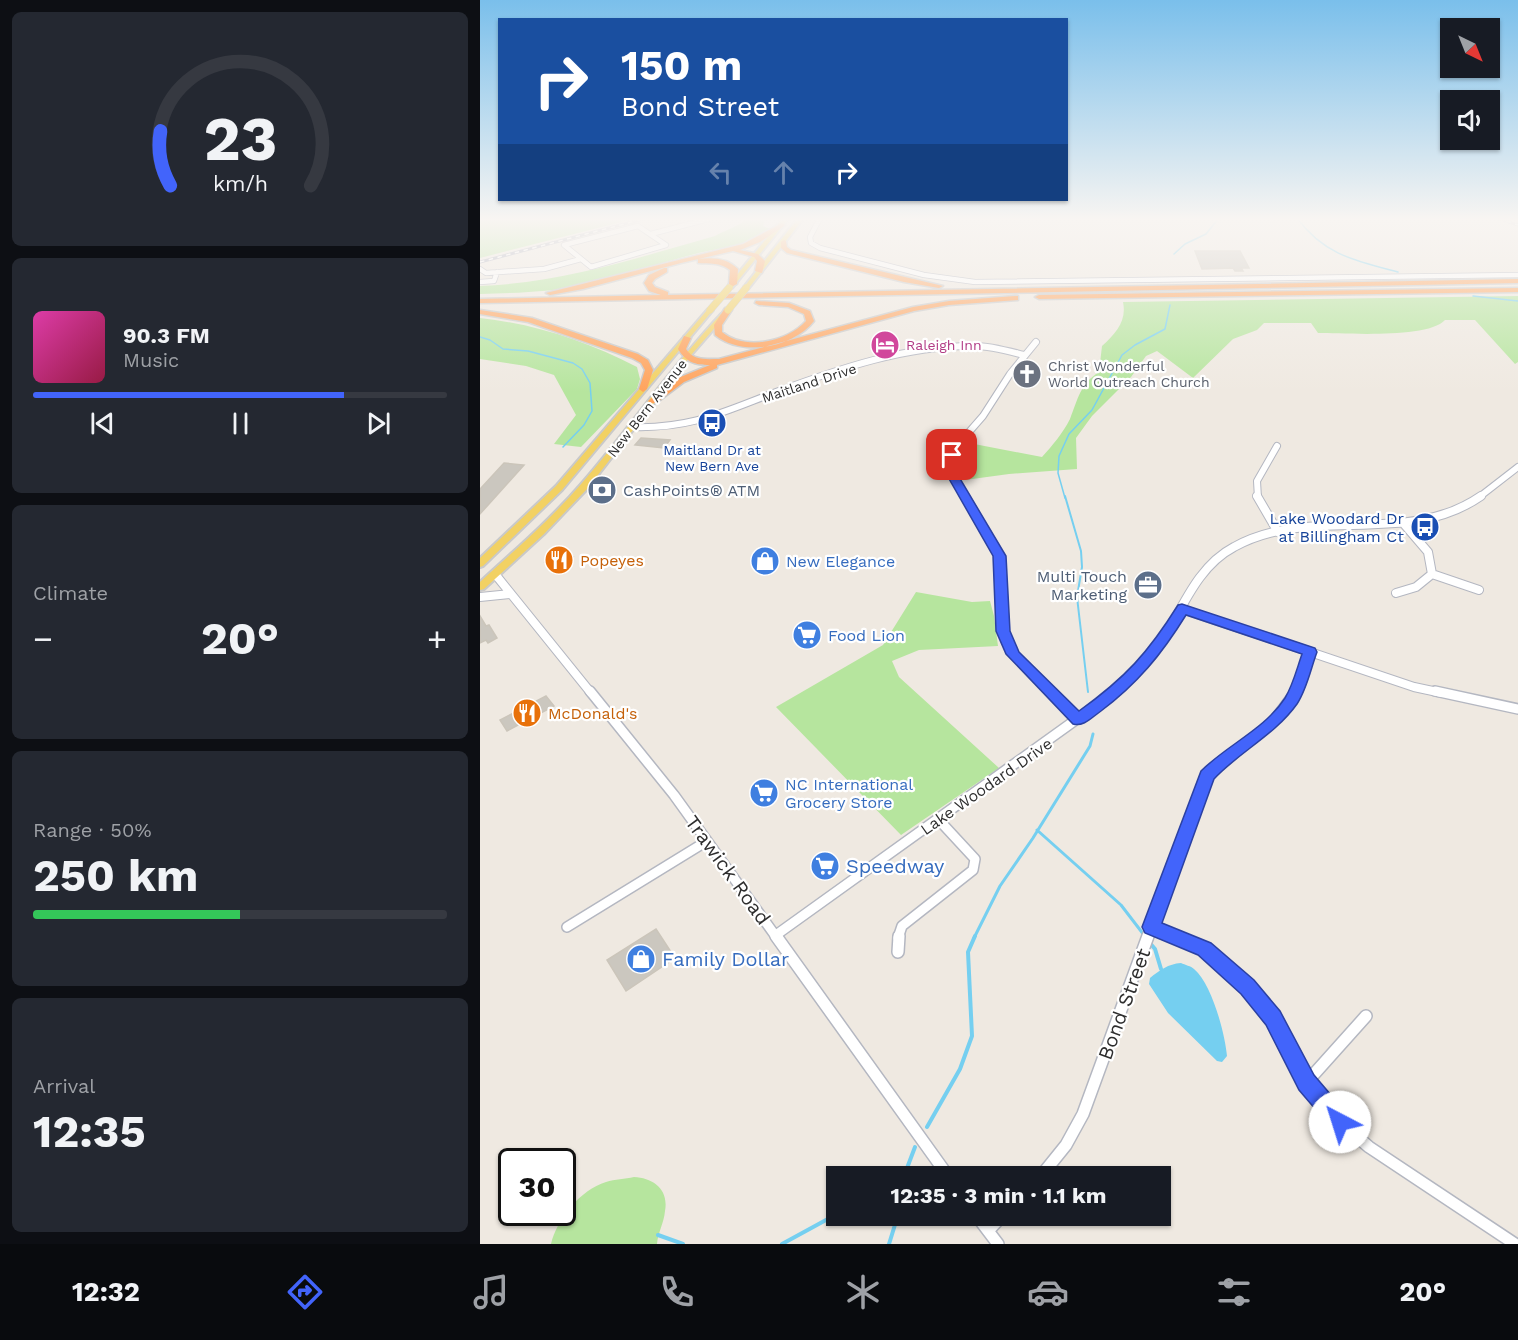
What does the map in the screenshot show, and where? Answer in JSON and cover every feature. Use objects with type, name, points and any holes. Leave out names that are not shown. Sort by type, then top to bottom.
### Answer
[{"type":"highway","points":[[480,300],[578,289],[624,276]]},
{"type":"highway","points":[[655,276],[649,281],[650,288],[659,293],[696,297]]},
{"type":"highway","points":[[731,286],[732,276]]},
{"type":"highway","points":[[888,276],[951,288],[1021,290]]},
{"type":"highway","points":[[480,300],[1518,281]]},
{"type":"highway","points":[[480,309],[749,302],[1518,290]]},
{"type":"highway","points":[[687,338],[682,349],[687,357],[712,363],[914,309],[949,303],[1015,298]]},
{"type":"highway","points":[[728,310],[718,326],[718,333],[726,341],[745,345],[783,338],[804,328],[810,321],[807,313],[795,307],[749,302]]},
{"type":"highway","points":[[480,309],[529,320],[635,356],[645,362],[650,370],[643,389]]},
{"type":"highway","points":[[653,401],[673,385],[691,375],[761,351]]},
{"type":"main road","name":"New Bern Avenue","points":[[480,566],[552,496],[739,276]]},
{"type":"main road","name":"New Bern Avenue","points":[[480,587],[572,500],[755,276]]},
{"type":"main road","points":[[480,566],[495,574]]},
{"type":"street","points":[[480,282],[494,281],[496,276]]},
{"type":"street","points":[[932,276],[975,282],[1436,276]]},
{"type":"street","points":[[1036,342],[1024,355],[985,414],[955,448],[950,463],[951,471],[1000,556],[1003,631],[1013,654],[1078,719]]},
{"type":"street","name":"Maitland Drive","points":[[632,428],[663,429],[702,423],[791,387],[901,356],[970,346],[994,348],[1024,355]]},
{"type":"street","points":[[1277,446],[1260,474],[1255,492],[1259,504],[1278,532]]},
{"type":"street","name":"Lake Woodard Drive","points":[[776,935],[1115,693],[1141,669],[1161,645],[1204,571],[1222,554],[1246,541],[1278,532],[1404,524],[1436,518],[1466,507],[1518,467]]},
{"type":"street","points":[[1404,524],[1428,552],[1432,574]]},
{"type":"street","name":"Trawick Road","points":[[495,574],[674,795],[941,1166]]},
{"type":"street","points":[[1432,574],[1479,590]]},
{"type":"street","points":[[1396,592],[1416,586],[1432,574]]},
{"type":"street","points":[[480,597],[511,594]]},
{"type":"street","points":[[1182,609],[1414,687],[1518,710]]},
{"type":"street","name":"Bond Street","points":[[1049,1166],[1066,1145],[1083,1114],[1207,776],[1221,761],[1267,727],[1282,712],[1292,699],[1310,652]]},
{"type":"street","points":[[898,952],[898,939],[902,926],[973,870],[975,865],[975,859],[938,819]]},
{"type":"street","points":[[567,927],[707,842]]},
{"type":"street","points":[[1152,927],[1204,949],[1247,987],[1273,1018],[1306,1083],[1340,1122],[1369,1147],[1515,1244]]},
{"type":"street","points":[[1306,1083],[1366,1016]]},
{"type":"street","points":[[984,1226],[998,1244]]},
{"type":"street","points":[[988,1231],[993,1226]]},
{"type":"green space","points":[[563,276],[619,276],[576,287],[521,293],[480,294],[480,286]]},
{"type":"green space","points":[[1518,296],[1518,362],[1515,364],[1475,320],[1445,320],[1436,326],[1422,330],[1385,334],[1318,333],[1311,323],[1264,323],[1257,330],[1233,339],[1193,378],[1157,351],[1146,356],[1131,377],[1092,416],[1076,438],[1077,469],[965,480],[960,472],[958,457],[969,443],[1042,457],[1070,419],[1084,387],[1099,372],[1102,346],[1122,321],[1123,302]]},
{"type":"green space","points":[[480,318],[541,329],[599,349],[637,367],[640,379],[637,389],[581,447],[554,444],[576,415],[554,375],[526,366],[480,359]]},
{"type":"green space","points":[[916,592],[972,602],[990,601],[998,646],[919,650],[892,661],[899,677],[999,768],[901,835],[776,707],[883,645]]},
{"type":"green space","points":[[641,1178],[653,1182],[662,1191],[666,1203],[657,1244],[551,1244],[558,1226],[576,1226],[576,1202],[596,1186],[613,1180]]},
{"type":"water","points":[[1181,963],[1193,968],[1201,976],[1212,997],[1226,1047],[1227,1056],[1222,1062],[1217,1061],[1168,1013],[1149,984],[1150,978],[1161,970]]},
{"type":"building","points":[[641,438],[670,440],[664,448],[635,445]]},
{"type":"building","points":[[504,463],[524,465],[480,514],[480,489]]},
{"type":"building","name":"Popeyes","points":[[555,553],[573,557],[564,567],[545,562]]},
{"type":"building","points":[[480,616],[497,638],[488,643],[486,640],[480,643]]},
{"type":"building","name":"McDonald's","points":[[546,696],[554,706],[507,731],[500,720]]},
{"type":"building","name":"Family Dollar","points":[[656,929],[675,958],[626,991],[607,960]]},
{"type":"waterway","points":[[1473,296],[1518,301]]},
{"type":"waterway","points":[[1065,498],[1058,473],[1059,456],[1069,434],[1092,410],[1122,355],[1135,345],[1165,329],[1170,305]]},
{"type":"waterway","points":[[480,337],[490,340],[503,349],[528,351],[573,363],[582,369],[590,383],[592,411],[584,425],[563,447]]},
{"type":"waterway","points":[[1065,496],[1081,551],[1082,567],[1077,597],[1088,692]]},
{"type":"waterway","points":[[1038,831],[1090,746],[1093,734]]},
{"type":"waterway","points":[[975,936],[1000,886],[1038,831]]},
{"type":"waterway","points":[[1038,831],[1121,905],[1144,935]]},
{"type":"waterway","points":[[927,1127],[960,1069],[972,1036],[968,952],[975,936]]},
{"type":"waterway","points":[[1149,942],[1155,949],[1161,969]]},
{"type":"waterway","points":[[908,1166],[915,1147]]},
{"type":"waterway","points":[[782,1244],[826,1220]]},
{"type":"waterway","points":[[889,1244],[895,1226]]},
{"type":"waterway","points":[[658,1235],[683,1244]]},
{"type":"place","name":"Raleigh Inn","points":[[885,345]]},
{"type":"place","name":"Christ Wonderful World Outreach Church","points":[[1027,374]]},
{"type":"place","name":"Maitland Dr at New Bern Ave","points":[[712,423]]},
{"type":"place","name":"CashPoints® ATM","points":[[602,490]]},
{"type":"place","name":"Lake Woodard Dr at Billingham Ct","points":[[1425,527]]},
{"type":"place","name":"Popeyes","points":[[559,560]]},
{"type":"place","name":"New Elegance","points":[[765,561]]},
{"type":"place","name":"Multi Touch Marketing","points":[[1148,585]]},
{"type":"place","name":"Food Lion","points":[[807,635]]},
{"type":"place","name":"McDonald's","points":[[527,713]]},
{"type":"place","name":"NC International Grocery Store","points":[[764,793]]},
{"type":"place","name":"Speedway","points":[[825,866]]},
{"type":"place","name":"Family Dollar","points":[[641,959]]},
{"type":"route","points":[[952,455],[951,471],[1000,556],[1003,631],[1013,654],[1031,675],[1078,719],[1115,693],[1141,669],[1161,645],[1182,609],[1310,652],[1292,699],[1282,712],[1267,727],[1221,761],[1207,776],[1152,927],[1204,949],[1225,965],[1247,987],[1273,1018],[1306,1083],[1340,1122]]}]
